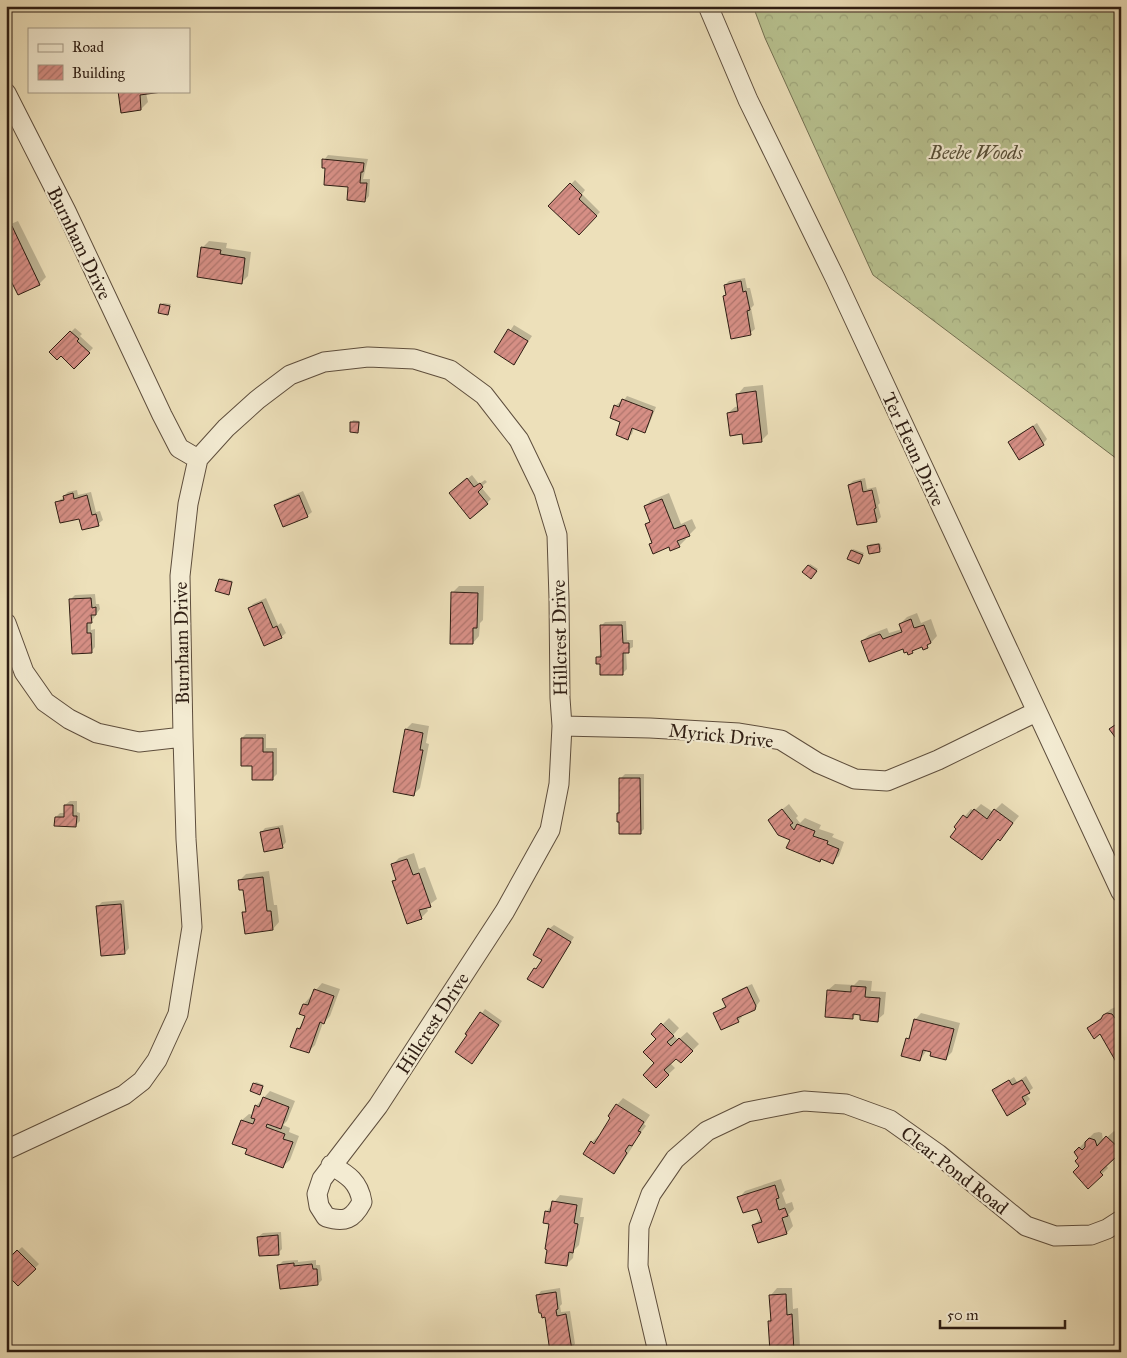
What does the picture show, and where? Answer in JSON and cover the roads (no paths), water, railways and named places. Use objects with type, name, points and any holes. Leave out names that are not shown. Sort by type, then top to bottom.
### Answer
[{"type":"street","name":"Ter Heun Drive","points":[[708,6],[748,100],[835,278],[1121,892]]},
{"type":"street","name":"Burnham Drive","points":[[6,93],[66,211],[179,448],[198,459],[188,504],[180,576],[186,839],[192,927],[178,1014],[157,1060],[142,1081],[124,1095],[6,1150]]},
{"type":"street","name":"Hillcrest Drive","points":[[198,459],[226,428],[290,374],[324,362],[368,357],[414,359],[450,370],[484,395],[519,440],[544,492],[557,535],[562,726],[559,784],[550,830],[500,920],[378,1106],[331,1165]]},
{"type":"street","points":[[6,623],[24,672],[45,702],[68,719],[97,733],[138,742],[183,737]]},
{"type":"street","name":"Myrick Drive","points":[[562,726],[739,733],[781,740],[818,763],[856,779],[887,781],[938,760],[1036,712]]},
{"type":"street","name":"Clear Pond Road","points":[[658,1352],[638,1266],[639,1227],[651,1194],[674,1159],[707,1131],[748,1112],[804,1100],[846,1104],[890,1120],[938,1154],[1026,1226],[1055,1236],[1091,1235],[1107,1230],[1121,1220]]},
{"type":"park label","name":"Beebe Woods","points":[[976,152]]}]
